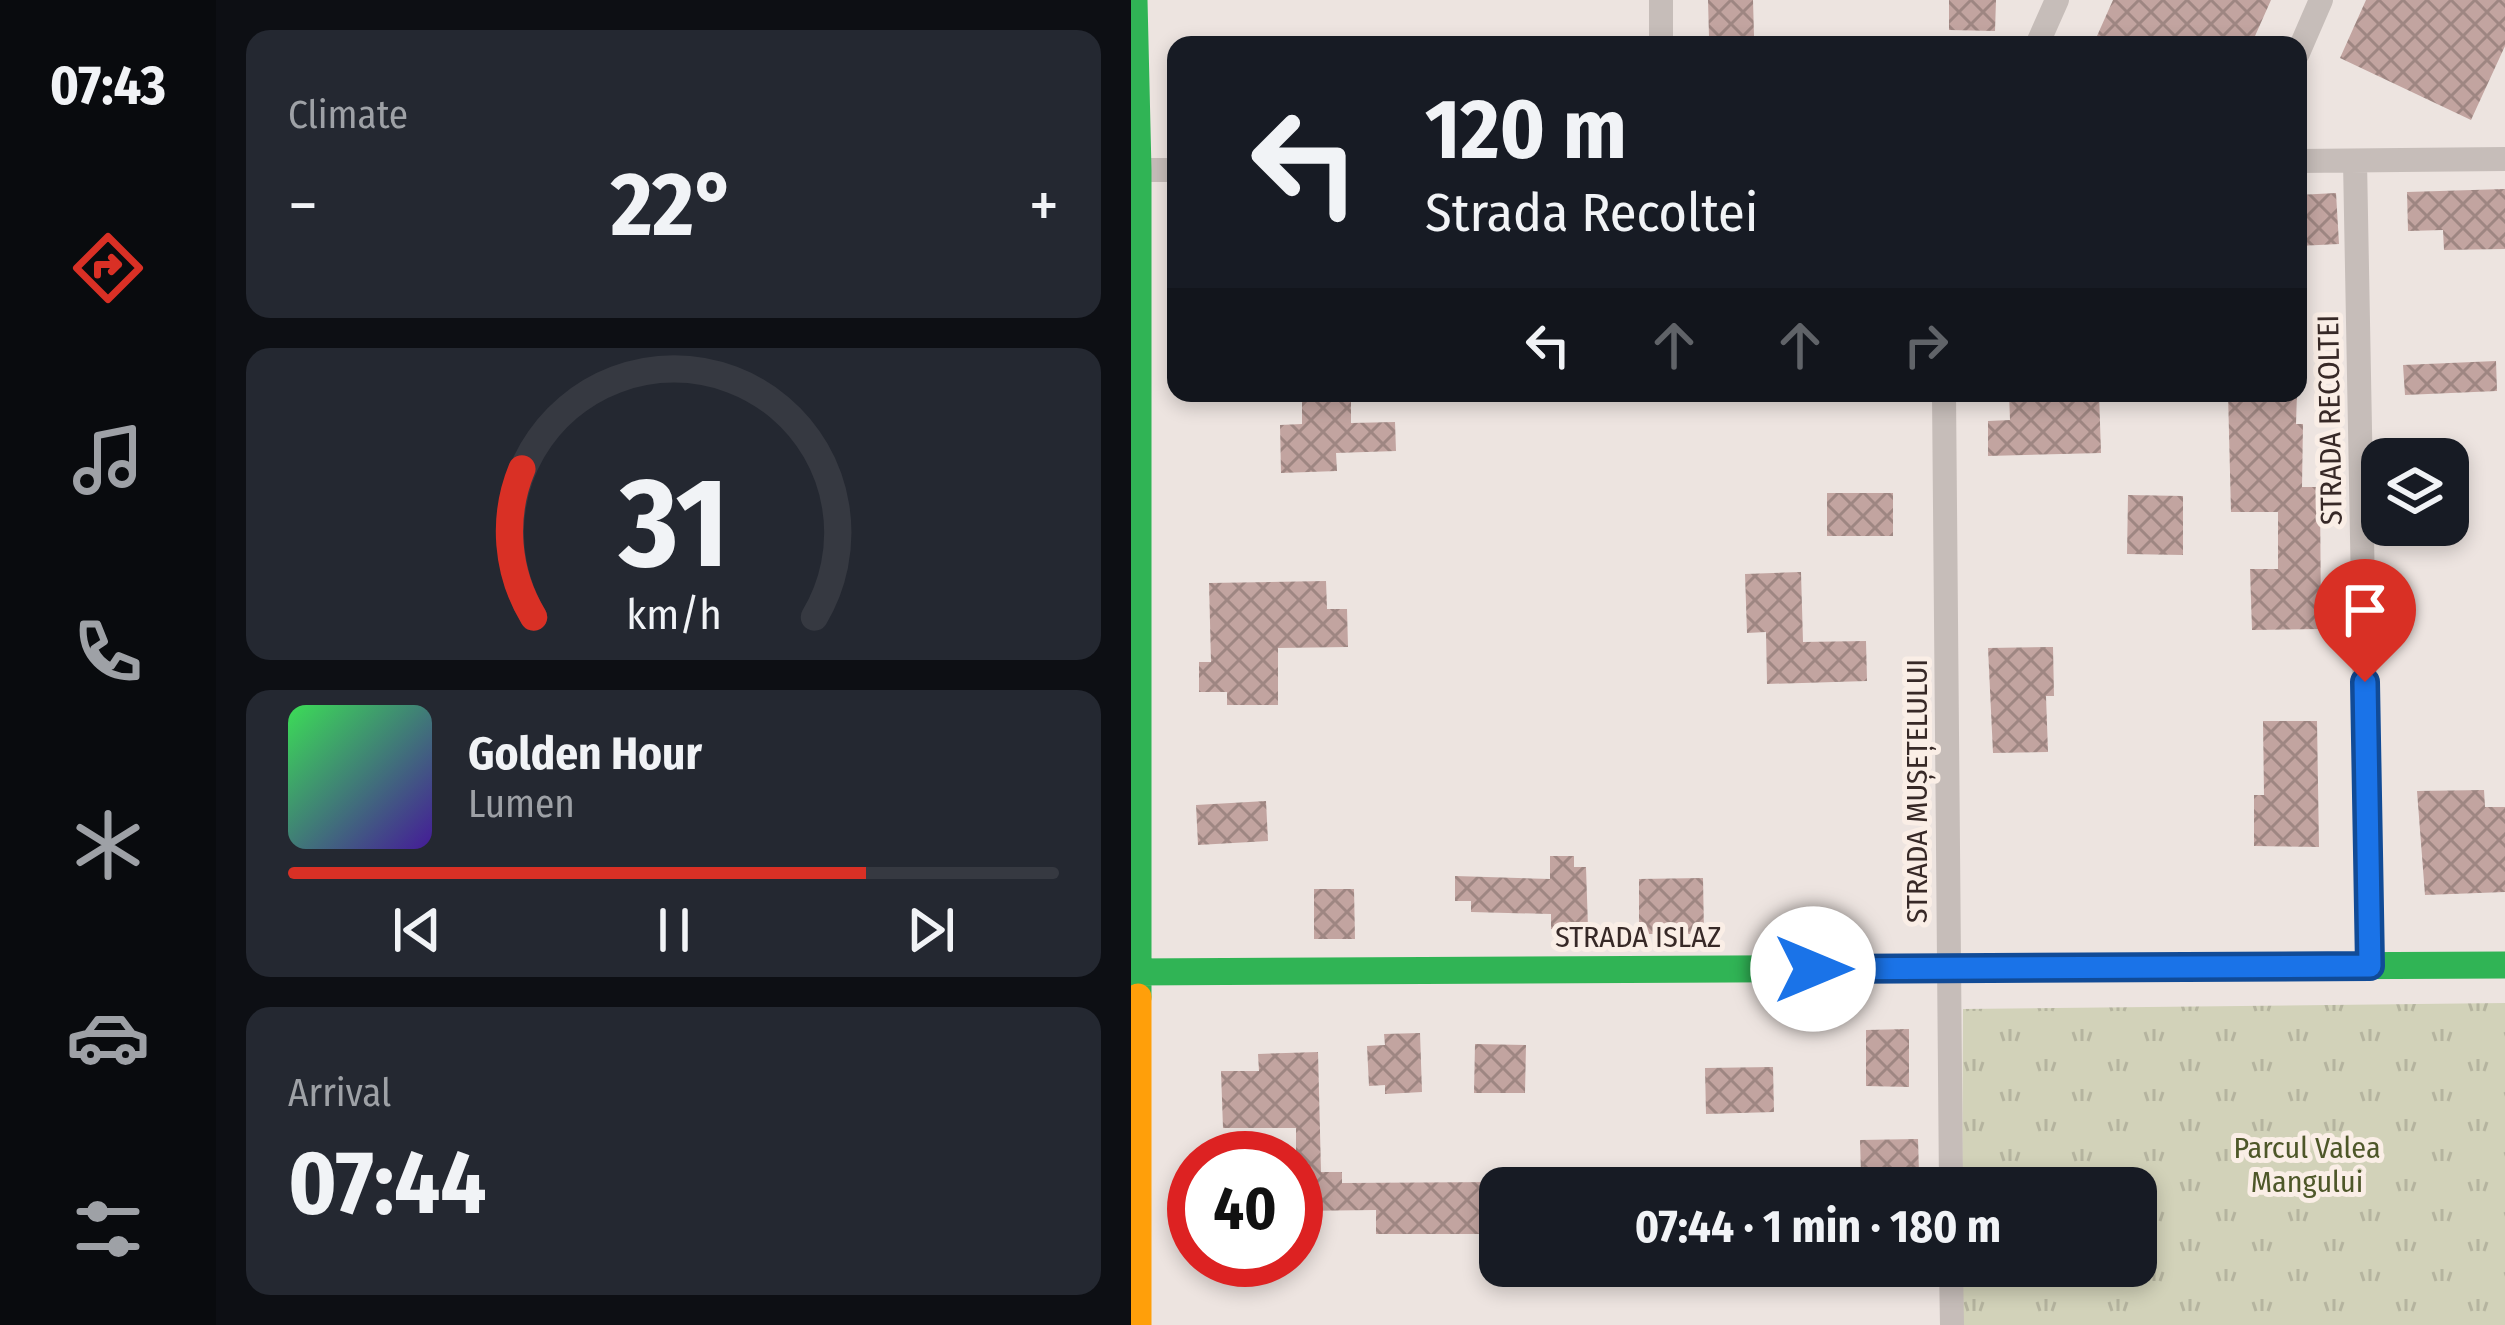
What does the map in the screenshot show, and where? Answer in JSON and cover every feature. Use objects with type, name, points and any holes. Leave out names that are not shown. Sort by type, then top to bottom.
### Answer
[{"type":"street","points":[[1134,0],[1138,1325]]},
{"type":"street","points":[[1661,0],[1661,36]]},
{"type":"street","points":[[2041,36],[2057,0]]},
{"type":"street","points":[[2305,36],[2321,0]]},
{"type":"street","points":[[2307,161],[2503,155]]},
{"type":"street","name":"STRADA RECOLTEI","points":[[2355,160],[2370,966]]},
{"type":"street","points":[[1138,170],[1167,170]]},
{"type":"street","name":"STRADA MUȘEȚELULUI","points":[[1944,402],[1951,1167]]},
{"type":"street","name":"STRADA ISLAZ","points":[[1134,972],[2505,965]]},
{"type":"street","points":[[1951,1287],[1952,1325]]},
{"type":"green space","name":"Parcul Valea Mangului","points":[[2505,1003],[2505,1325],[1962,1325],[1962,1287],[2157,1287],[2157,1167],[1962,1167],[1963,1009]]},
{"type":"building","points":[[1708,0],[1753,0],[1754,36],[1709,36]]},
{"type":"building","points":[[1949,0],[1996,0],[1995,31],[1949,30]]},
{"type":"building","points":[[2113,0],[2271,0],[2255,36],[2097,36]]},
{"type":"building","points":[[2366,0],[2505,0],[2505,46],[2471,120],[2340,58]]},
{"type":"building","points":[[2505,189],[2505,249],[2444,250],[2443,230],[2408,231],[2407,192]]},
{"type":"building","points":[[2336,193],[2339,244],[2307,246],[2307,195]]},
{"type":"building","points":[[2496,361],[2497,391],[2405,395],[2403,365]]},
{"type":"building","points":[[1302,402],[1351,402],[1351,423],[1395,422],[1396,451],[1336,453],[1337,471],[1281,473],[1280,425],[1302,424]]},
{"type":"building","points":[[2009,402],[2099,402],[2101,453],[1988,456],[1988,421],[2010,420]]},
{"type":"building","points":[[2228,402],[2297,402],[2296,424],[2303,424],[2302,487],[2320,487],[2321,629],[2252,630],[2250,569],[2278,569],[2278,512],[2231,512]]},
{"type":"building","points":[[1827,493],[1893,493],[1893,536],[1827,536]]},
{"type":"building","points":[[2128,495],[2183,496],[2183,555],[2127,554]]},
{"type":"building","points":[[1801,572],[1803,642],[1866,641],[1867,681],[1767,684],[1766,632],[1747,633],[1745,574]]},
{"type":"building","points":[[1326,581],[1327,609],[1347,609],[1348,647],[1278,648],[1278,705],[1227,705],[1227,692],[1199,692],[1199,662],[1211,662],[1209,583]]},
{"type":"building","points":[[2053,647],[2054,696],[2046,696],[2048,752],[1993,753],[1988,648]]},
{"type":"building","points":[[2263,721],[2317,721],[2319,847],[2254,846],[2254,795],[2264,795]]},
{"type":"building","points":[[2484,790],[2485,807],[2505,807],[2505,892],[2425,895],[2417,791]]},
{"type":"building","points":[[1266,801],[1268,841],[1198,845],[1196,805]]},
{"type":"building","points":[[1550,856],[1574,856],[1574,867],[1586,867],[1588,928],[1551,929],[1551,914],[1471,912],[1471,901],[1455,901],[1455,876],[1550,879]]},
{"type":"building","points":[[1703,878],[1704,934],[1639,934],[1639,879]]},
{"type":"building","points":[[1314,889],[1354,889],[1355,939],[1314,939]]},
{"type":"building","points":[[1909,1029],[1909,1087],[1866,1086],[1866,1030]]},
{"type":"building","points":[[1420,1033],[1422,1092],[1385,1094],[1385,1085],[1369,1086],[1367,1046],[1385,1045],[1384,1034]]},
{"type":"building","points":[[1475,1044],[1526,1045],[1525,1093],[1474,1093]]},
{"type":"building","points":[[1318,1052],[1320,1131],[1223,1128],[1221,1071],[1259,1071],[1258,1054]]},
{"type":"building","points":[[1773,1067],[1774,1112],[1706,1114],[1705,1068]]},
{"type":"building","points":[[1918,1139],[1919,1167],[1861,1167],[1860,1140]]},
{"type":"building","points":[[1323,1172],[1342,1172],[1342,1183],[1479,1182],[1479,1234],[1376,1234],[1376,1210],[1323,1211]]},
{"type":"traffic: fast","points":[[1134,0],[1138,997]]},
{"type":"traffic: fast","points":[[1131,972],[2505,965]]},
{"type":"traffic: slow","points":[[1138,997],[1138,1325]]},
{"type":"route","points":[[1813,969],[2370,966],[2365,682]]}]
